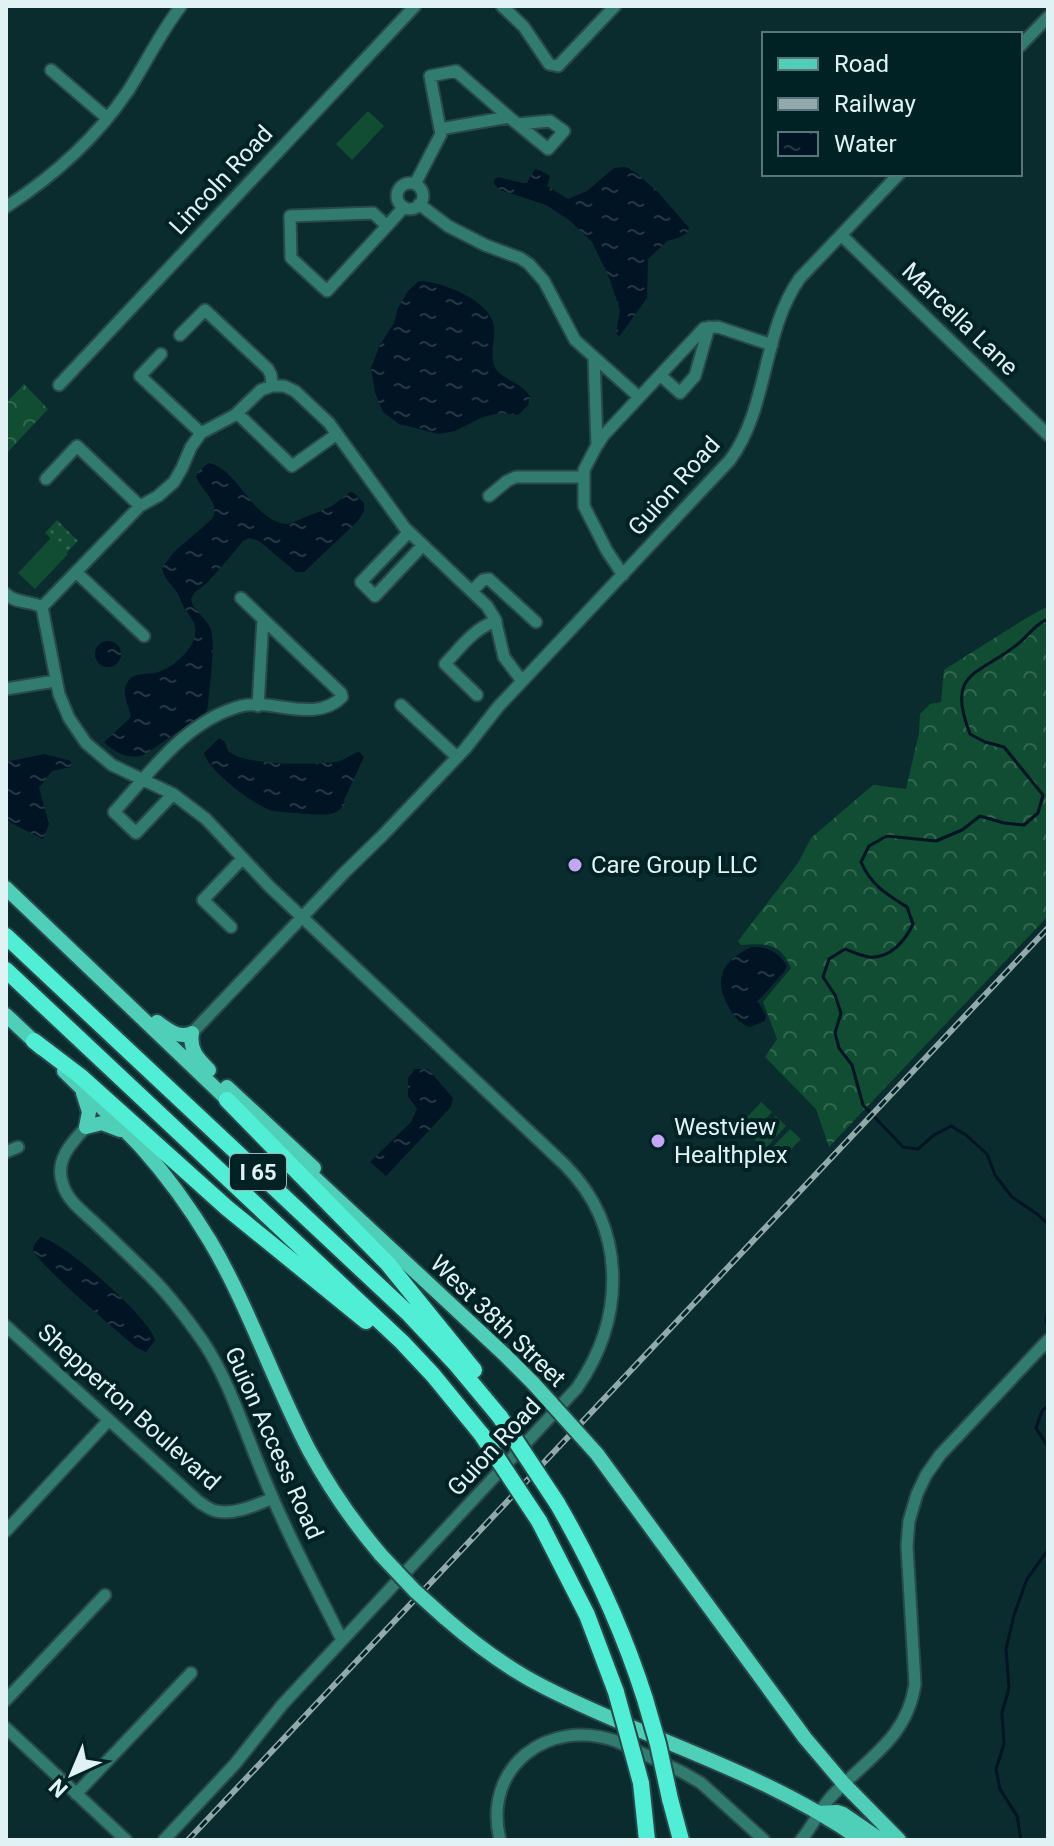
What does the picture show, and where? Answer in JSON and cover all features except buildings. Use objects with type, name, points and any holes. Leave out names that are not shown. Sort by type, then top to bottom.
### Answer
[{"type":"highway","name":"I 65","points":[[6,936],[409,1314],[500,1417],[557,1503],[610,1604],[645,1699],[681,1840]]},
{"type":"highway","name":"I 65","points":[[6,970],[382,1323],[433,1375],[482,1435],[539,1521],[580,1599],[603,1654],[641,1783],[647,1840]]},
{"type":"highway","points":[[34,1041],[80,1076],[227,1208],[433,1375]]},
{"type":"highway","points":[[227,1100],[393,1270],[473,1368],[500,1417]]},
{"type":"main road","name":"West 38th Street","points":[[6,888],[227,1100],[533,1383],[620,1484],[805,1738],[844,1784],[899,1840]]},
{"type":"main road","points":[[115,991],[168,1030],[182,1035],[192,1033],[192,1047],[200,1061],[325,1179],[361,1221]]},
{"type":"main road","points":[[6,1015],[127,1133],[173,1187],[210,1241],[233,1285],[320,1470],[353,1521],[415,1591],[482,1648],[544,1688],[786,1794],[861,1840]]},
{"type":"main road","points":[[81,1088],[88,1109],[86,1127],[105,1124],[127,1133]]},
{"type":"main road","points":[[819,1813],[843,1814],[881,1840]]},
{"type":"street","points":[[6,207],[62,166],[92,137],[128,91],[181,6]]},
{"type":"street","name":"Lincoln Road","points":[[59,385],[415,6]]},
{"type":"street","points":[[502,6],[524,27],[549,64],[558,66],[615,6]]},
{"type":"street","points":[[1022,44],[1048,17]]},
{"type":"street","points":[[51,70],[107,118]]},
{"type":"street","points":[[415,184],[440,138],[430,76],[456,71],[514,120],[548,149],[564,131],[550,121],[514,120],[440,129]]},
{"type":"street","name":"Guion Road","points":[[192,1033],[457,757],[522,681],[715,478],[746,433],[783,308],[794,287],[897,176]]},
{"type":"street","points":[[405,184],[415,184],[422,195],[419,204],[412,208],[404,207],[397,199],[398,191],[405,184]]},
{"type":"street","points":[[419,204],[448,226],[529,264],[544,281],[573,338],[639,397]]},
{"type":"street","points":[[387,226],[373,213],[290,216],[291,258],[327,291],[387,226],[404,207]]},
{"type":"street","name":"Marcella Lane","points":[[841,235],[1048,435]]},
{"type":"street","points":[[180,335],[205,310],[268,369],[272,386]]},
{"type":"street","points":[[660,375],[680,393],[695,376],[709,327]]},
{"type":"street","points":[[623,575],[585,511],[585,465],[597,445],[701,331],[718,327],[772,345]]},
{"type":"street","points":[[161,354],[140,376],[201,433]]},
{"type":"street","points":[[594,358],[597,445]]},
{"type":"street","points":[[42,607],[140,506],[174,482],[201,433],[237,413],[257,393],[272,386],[284,386],[295,391],[329,423],[409,532],[489,609],[496,621],[504,657],[522,681]]},
{"type":"street","points":[[237,413],[292,466],[337,434]]},
{"type":"street","points":[[46,479],[77,446],[140,506]]},
{"type":"street","points":[[489,496],[516,477],[583,477]]},
{"type":"street","points":[[409,532],[361,582],[375,596],[423,545]]},
{"type":"street","points":[[76,572],[144,636]]},
{"type":"street","points":[[472,591],[483,580],[489,579],[536,622]]},
{"type":"street","points":[[6,594],[12,599],[42,607],[55,681],[69,718],[86,743],[112,765],[173,794],[206,819],[302,918]]},
{"type":"street","points":[[173,794],[136,833],[114,812],[174,746],[201,726],[240,707],[318,709],[330,706],[342,695],[241,598]]},
{"type":"street","points":[[258,706],[263,619]]},
{"type":"street","points":[[477,695],[445,664],[478,629],[496,621]]},
{"type":"street","points":[[6,689],[55,681]]},
{"type":"street","points":[[401,705],[457,757]]},
{"type":"street","points":[[231,927],[203,900],[243,858]]},
{"type":"street","name":"Guion Road","points":[[164,1840],[235,1764],[282,1705],[577,1388],[599,1351],[612,1301],[608,1241],[584,1186],[302,918]]},
{"type":"street","name":"Guion Access Road","points":[[86,1127],[62,1159],[60,1172],[64,1190],[152,1278],[193,1327],[219,1368],[273,1498],[342,1640]]},
{"type":"street","points":[[6,1152],[18,1147]]},
{"type":"street","name":"Shepperton Boulevard","points":[[6,1326],[199,1502],[215,1511],[230,1511],[273,1498]]},
{"type":"street","points":[[801,1840],[827,1802],[895,1733],[905,1719],[912,1700],[915,1684],[907,1537],[921,1483],[940,1455],[1048,1340]]},
{"type":"street","points":[[6,1531],[108,1421]]},
{"type":"street","points":[[6,1700],[105,1595]]},
{"type":"street","points":[[76,1794],[191,1673]]},
{"type":"street","points":[[6,1728],[126,1840]]},
{"type":"street","points":[[500,1840],[498,1801],[516,1764],[549,1740],[586,1734],[616,1741],[694,1778],[764,1840]]},
{"type":"green space","points":[[368,111],[384,126],[352,160],[336,144]]},
{"type":"green space","points":[[24,384],[48,409],[6,454],[6,403]]},
{"type":"green space","points":[[57,520],[78,541],[66,553],[45,533]]},
{"type":"green space","points":[[51,538],[68,554],[35,589],[18,573]]},
{"type":"green space","points":[[1048,606],[1048,916],[829,1147],[816,1109],[765,1057],[777,1039],[763,1002],[791,968],[772,946],[741,945],[738,941],[798,863],[811,838],[873,785],[906,789],[919,733],[920,714],[930,704],[941,702],[944,670]]},
{"type":"green space","points":[[761,1102],[772,1112],[750,1135],[740,1125]]},
{"type":"green space","points":[[776,1116],[786,1126],[765,1149],[754,1139]]},
{"type":"green space","points":[[790,1129],[801,1139],[779,1162],[768,1152]]},
{"type":"water","points":[[626,167],[657,191],[689,228],[687,233],[667,241],[648,259],[647,298],[619,337],[616,333],[620,310],[592,242],[569,220],[546,205],[500,190],[494,180],[498,177],[527,183],[535,169],[550,176],[547,186],[568,199],[587,191],[614,168]]},
{"type":"water","points":[[419,281],[464,294],[491,317],[496,369],[530,396],[528,405],[518,415],[500,413],[483,417],[455,431],[439,434],[399,424],[383,412],[375,393],[371,368],[380,345],[394,323],[398,308],[408,291]]},
{"type":"water","points":[[208,463],[228,474],[255,506],[276,522],[289,524],[332,506],[350,492],[364,503],[364,511],[358,521],[304,572],[296,572],[259,541],[249,538],[243,541],[191,599],[194,608],[209,625],[212,637],[206,712],[142,756],[124,755],[104,742],[131,716],[126,684],[135,676],[171,666],[184,655],[193,641],[194,623],[162,568],[174,552],[212,519],[213,503],[196,477]]},
{"type":"water","points":[[108,641],[117,645],[121,654],[117,663],[108,667],[99,663],[95,654],[99,645]]},
{"type":"water","points":[[219,738],[225,742],[228,751],[237,756],[263,762],[335,762],[358,752],[364,757],[344,800],[345,804],[336,812],[320,815],[274,811],[256,803],[234,787],[207,760],[204,753]]},
{"type":"water","points":[[44,754],[71,761],[71,767],[52,771],[39,788],[49,824],[43,839],[6,818],[6,762]]},
{"type":"water","points":[[752,947],[772,951],[787,966],[758,1001],[766,1016],[765,1021],[750,1027],[734,1015],[727,1004],[721,977],[735,957]]},
{"type":"water","points":[[415,1069],[428,1069],[453,1098],[451,1107],[386,1176],[370,1162],[411,1122],[417,1109],[408,1096],[408,1078]]},
{"type":"water","points":[[40,1237],[51,1241],[85,1265],[138,1315],[155,1340],[146,1352],[137,1348],[47,1267],[33,1248]]},
{"type":"waterway","points":[[1048,619],[970,677],[961,697],[970,734],[1004,747],[1043,795],[1038,813],[1024,825],[980,816],[962,830],[936,841],[887,836],[869,846],[861,862],[865,870],[880,888],[907,907],[913,924],[906,937],[884,955],[869,957],[845,949],[829,959],[823,977],[835,995],[841,1013],[835,1033],[839,1048],[852,1065],[863,1105],[903,1147],[918,1149],[951,1126],[966,1135],[987,1154],[995,1175],[1012,1197],[1048,1224]]},
{"type":"waterway","points":[[1048,1307],[1048,1325]]},
{"type":"waterway","points":[[1048,1405],[1042,1411],[1036,1428],[1048,1447]]},
{"type":"waterway","points":[[1021,1840],[1017,1816],[1000,1789],[996,1769],[1004,1744],[1002,1713],[1009,1688],[1006,1649],[1027,1579],[1048,1550]]},
{"type":"railway","points":[[188,1840],[1048,928]]},
{"type":"place","name":"Care Group LLC","points":[[575,865]]},
{"type":"place","name":"Westview Healthplex","points":[[658,1141]]}]
